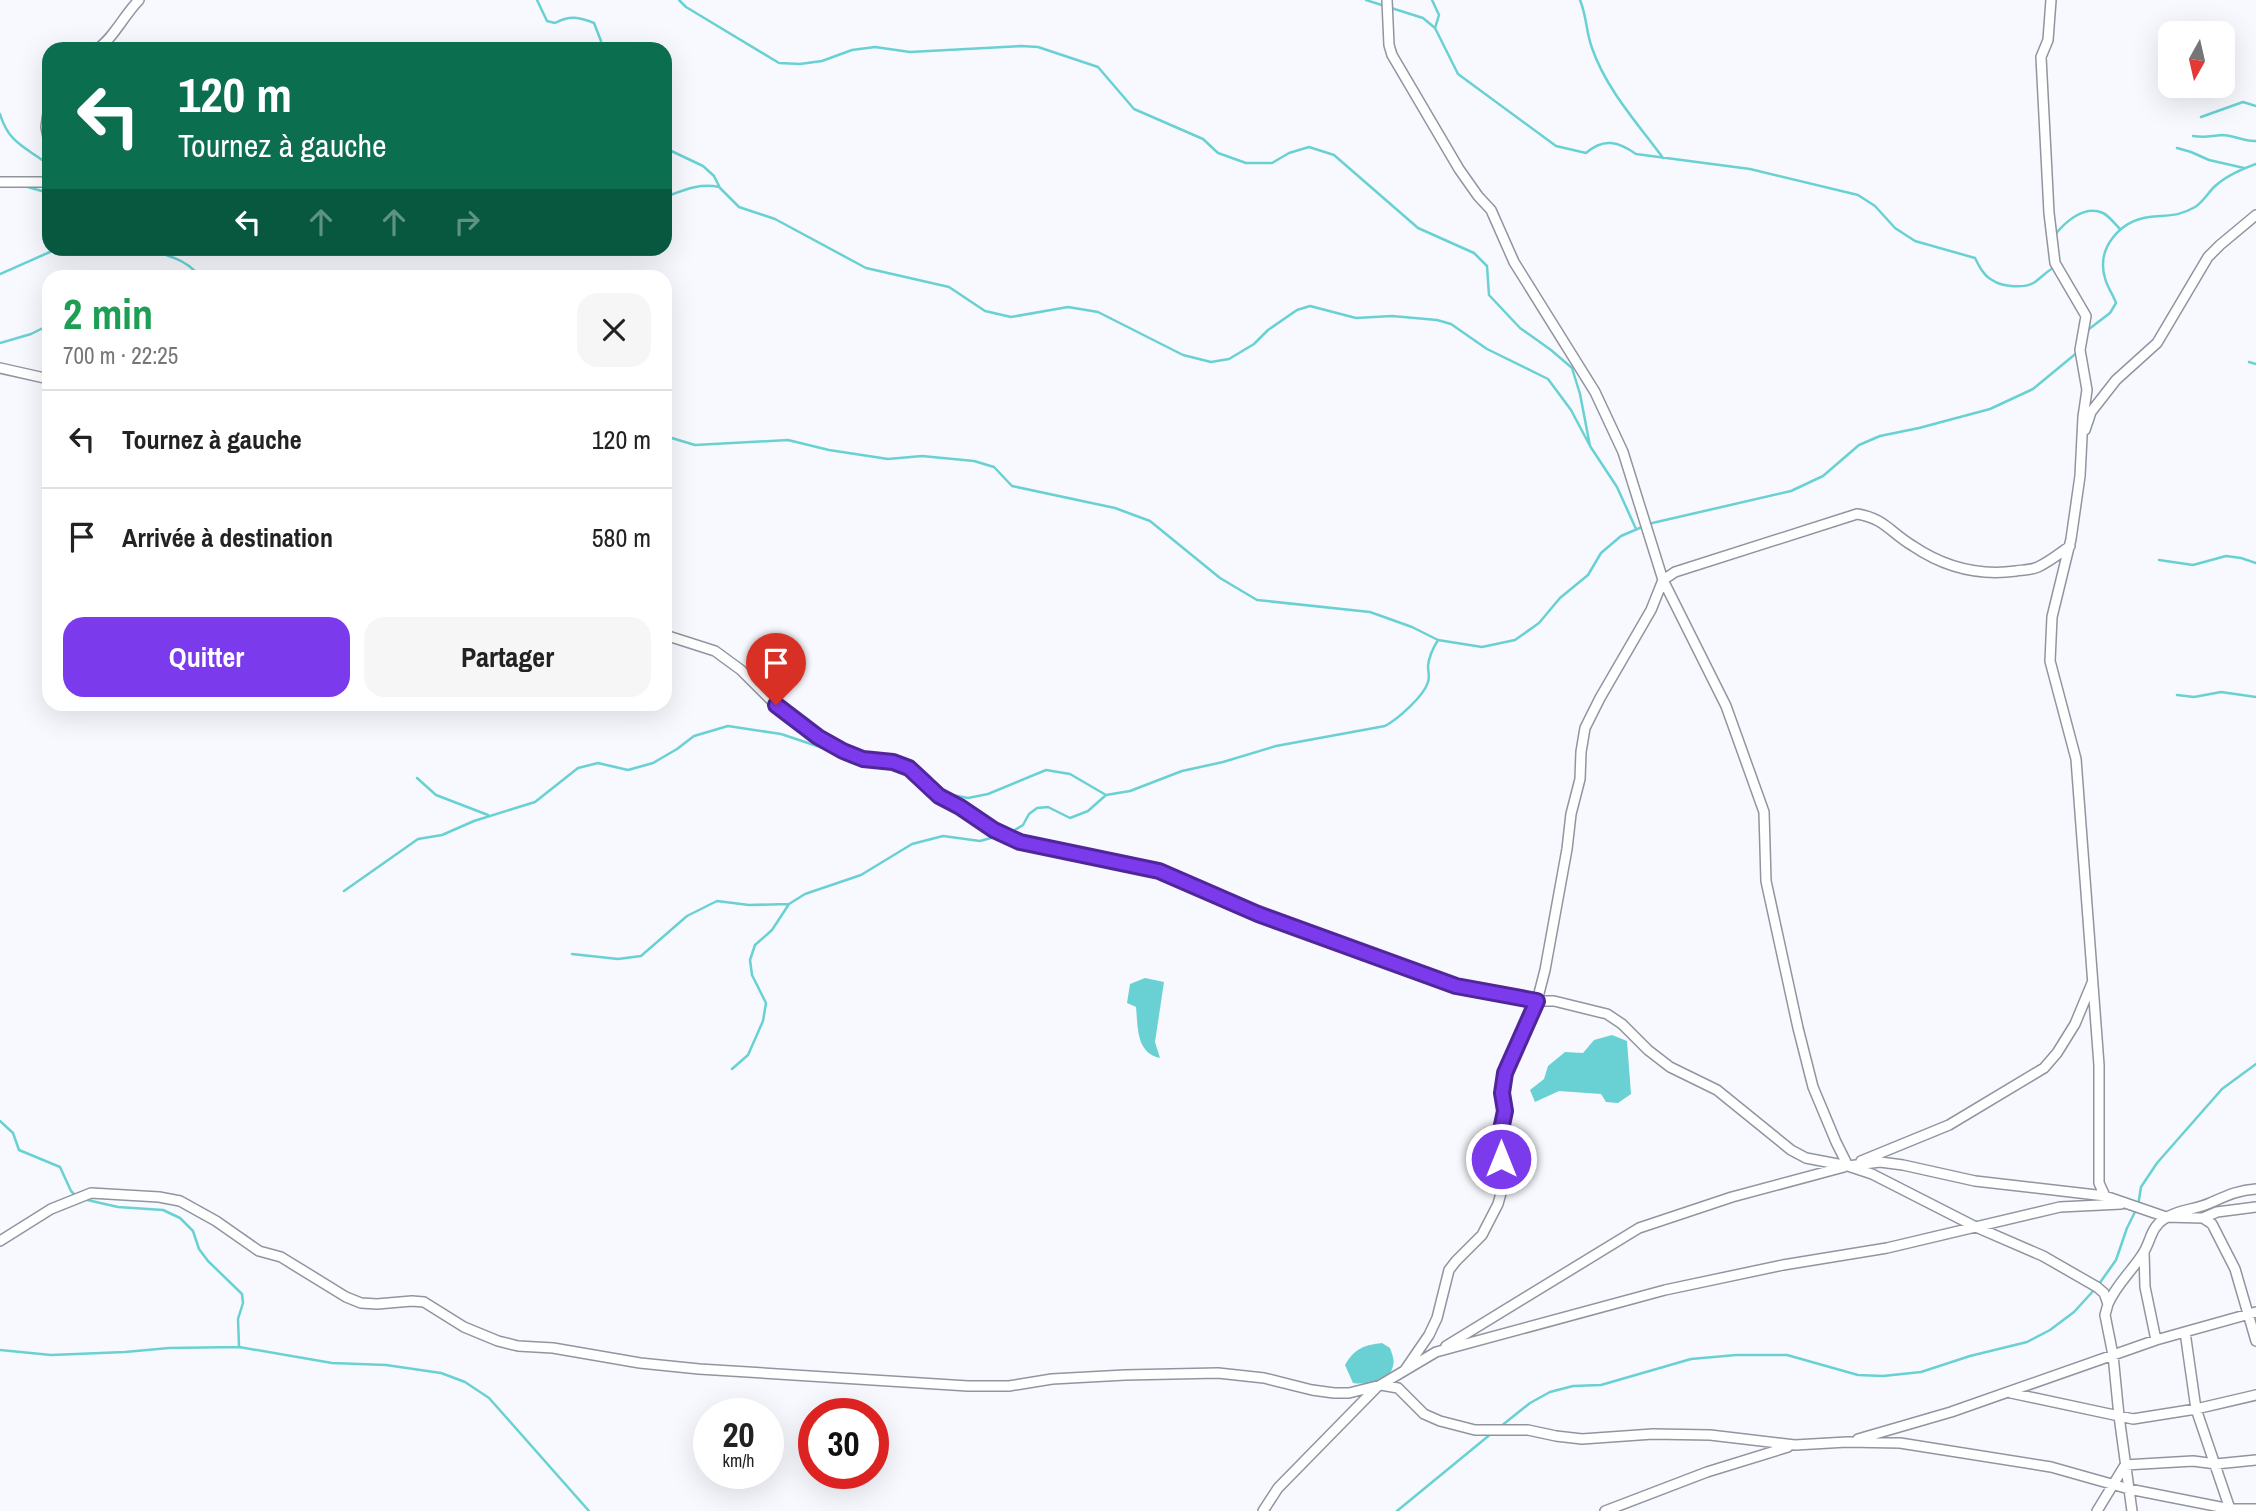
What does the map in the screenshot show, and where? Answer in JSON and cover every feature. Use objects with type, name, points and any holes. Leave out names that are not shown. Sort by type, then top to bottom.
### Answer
[{"type":"street","points":[[108,42],[119,23],[139,0]]},
{"type":"street","points":[[1387,0],[1389,45],[1398,68],[1460,169],[1491,210],[1514,262],[1595,392],[1623,452],[1663,580],[1726,706],[1764,812],[1766,881],[1798,1028],[1814,1087],[1848,1166]]},
{"type":"street","points":[[2051,0],[2048,40],[2041,57],[2049,213],[2055,263],[2086,316],[2080,350],[2087,390],[2080,476],[2070,546],[2052,617],[2049,661],[2076,759],[2099,1065],[2099,1183],[2105,1196]]},
{"type":"street","points":[[0,183],[42,183]]},
{"type":"street","points":[[2082,439],[2091,412],[2116,380],[2157,343],[2208,257],[2256,215]]},
{"type":"street","points":[[0,368],[42,377]]},
{"type":"street","points":[[1405,1370],[1437,1318],[1449,1270],[1482,1235],[1498,1204],[1503,1186],[1499,1139],[1505,1111],[1502,1093],[1505,1073],[1537,1001],[1545,970],[1571,814],[1580,779],[1580,752],[1585,728],[1651,611],[1663,580],[1675,572],[1709,559],[1857,514],[1882,522],[1930,557],[1970,570],[2007,572],[2035,568],[2070,546]]},
{"type":"street","points":[[672,637],[715,651],[741,670],[776,705],[818,737],[863,759],[893,762],[909,768],[939,796],[994,830],[1020,842],[1159,871],[1258,914],[1456,986],[1537,1001],[1554,1001],[1607,1014],[1670,1067],[1717,1090],[1791,1150],[1805,1158],[1848,1166],[1872,1174],[1976,1227],[2043,1256],[2097,1287],[2104,1293],[2108,1304]]},
{"type":"street","points":[[1263,1511],[1278,1488],[1349,1413],[1381,1385],[1639,1228],[1732,1197],[1848,1166],[1949,1125],[2044,1068],[2075,1024],[2092,981]]},
{"type":"street","points":[[1848,1166],[1880,1162],[1975,1181],[2105,1196],[2166,1217],[2203,1218],[2217,1212],[2256,1207]]},
{"type":"street","points":[[2132,1511],[2113,1355],[2105,1315],[2108,1304],[2113,1292],[2144,1252],[2154,1228],[2166,1217],[2209,1203],[2221,1196],[2256,1189]]},
{"type":"street","points":[[0,1241],[51,1209],[90,1193],[159,1197],[180,1201],[216,1221],[259,1251],[281,1257],[346,1297],[361,1303],[424,1303],[464,1327],[518,1346],[553,1348],[640,1363],[699,1369],[968,1386],[1009,1386],[1125,1375],[1217,1373],[1264,1378],[1334,1393],[1349,1394],[1381,1385],[1398,1388],[1424,1414],[1475,1430],[1528,1430],[1582,1439],[1653,1434],[1710,1435],[1794,1445],[1900,1443],[2051,1467],[2129,1489],[2230,1509],[2256,1509]]},
{"type":"street","points":[[2217,1212],[2221,1196]]},
{"type":"street","points":[[1436,1353],[1665,1290],[1783,1265],[1887,1248],[2060,1207],[2129,1204]]},
{"type":"street","points":[[2203,1218],[2212,1224],[2235,1269],[2252,1313],[2256,1341]]},
{"type":"street","points":[[2144,1252],[2145,1287],[2156,1340]]},
{"type":"street","points":[[1847,1442],[1951,1412],[2156,1340],[2252,1313]]},
{"type":"street","points":[[2185,1332],[2196,1409],[2230,1509]]},
{"type":"street","points":[[2009,1392],[2133,1419],[2196,1409],[2256,1395]]},
{"type":"street","points":[[1605,1511],[1718,1468],[1794,1445]]},
{"type":"street","points":[[2125,1465],[2193,1461],[2216,1464],[2256,1460]]},
{"type":"street","points":[[2097,1511],[2125,1465]]},
{"type":"water","points":[[1145,978],[1164,982],[1155,1042],[1160,1058],[1146,1051],[1142,1045],[1136,1007],[1127,1003],[1130,984]]},
{"type":"water","points":[[1612,1035],[1627,1041],[1631,1094],[1618,1103],[1606,1102],[1601,1094],[1559,1091],[1535,1102],[1530,1090],[1544,1079],[1548,1066],[1565,1052],[1583,1053],[1594,1040]]},
{"type":"water","points":[[1382,1343],[1390,1348],[1394,1364],[1391,1371],[1377,1381],[1353,1383],[1345,1365],[1348,1360],[1360,1349]]},
{"type":"waterway","points":[[537,0],[547,21],[555,23],[565,19],[584,19],[594,23],[601,42]]},
{"type":"waterway","points":[[679,0],[686,7],[779,63],[822,61],[852,50],[875,47],[910,52],[1038,47],[1098,67],[1134,109],[1203,139],[1218,153],[1246,163],[1272,163],[1289,153],[1309,147],[1334,155],[1418,228],[1474,253],[1487,266],[1489,295],[1520,328],[1572,368],[1590,446],[1617,487],[1636,529]]},
{"type":"waterway","points":[[1366,0],[1423,18],[1435,28],[1458,74],[1556,146],[1586,153],[1599,145],[1611,143],[1636,154],[1750,169],[1858,195],[1875,206],[1895,228],[1915,241],[1975,258],[1987,276],[2002,284],[2031,284],[2053,268]]},
{"type":"waterway","points":[[1432,0],[1439,15],[1435,28]]},
{"type":"waterway","points":[[1580,0],[1592,48],[1605,78],[1663,158]]},
{"type":"waterway","points":[[2201,117],[2243,102],[2256,106]]},
{"type":"waterway","points":[[0,114],[13,139],[42,160]]},
{"type":"waterway","points":[[2193,136],[2226,135],[2256,141]]},
{"type":"waterway","points":[[2177,148],[2209,160],[2244,168]]},
{"type":"waterway","points":[[672,151],[703,166],[739,207],[775,219],[866,268],[949,287],[985,311],[1011,317],[1068,307],[1098,312],[1183,355],[1211,362],[1229,359],[1254,344],[1268,330],[1297,310],[1310,306],[1356,318],[1392,316],[1451,324],[1487,349],[1548,379],[1571,410],[1589,444]]},
{"type":"waterway","points":[[2087,332],[2110,313],[2116,303],[2103,267],[2107,247],[2120,230],[2149,217],[2183,213],[2198,205],[2223,180],[2256,164]]},
{"type":"waterway","points":[[24,186],[42,191]]},
{"type":"waterway","points":[[672,195],[698,187],[719,187]]},
{"type":"waterway","points":[[2054,236],[2075,216],[2089,211],[2103,213],[2120,229]]},
{"type":"waterway","points":[[0,274],[42,255]]},
{"type":"waterway","points":[[168,256],[193,270]]},
{"type":"waterway","points":[[0,343],[42,328]]},
{"type":"waterway","points":[[1648,524],[1791,491],[1823,476],[1859,445],[1880,436],[1990,409],[2033,389],[2079,351]]},
{"type":"waterway","points":[[2249,362],[2256,364]]},
{"type":"waterway","points":[[672,438],[695,445],[788,440],[829,450],[888,459],[922,456],[974,461],[994,467],[1012,486],[1115,508],[1150,521],[1220,578],[1257,600],[1370,612],[1412,627],[1438,640],[1482,647],[1515,640],[1539,623],[1560,598],[1588,575],[1601,553],[1621,536],[1642,527]]},
{"type":"waterway","points":[[2159,560],[2193,565],[2226,556],[2256,563]]},
{"type":"waterway","points":[[860,754],[896,757],[912,762],[930,777],[942,793],[968,798],[988,794],[1046,770],[1070,774],[1106,795],[1130,791],[1182,771],[1276,746],[1385,726],[1410,707],[1426,688],[1429,659],[1438,640]]},
{"type":"waterway","points":[[2177,695],[2194,697],[2221,692],[2256,697]]},
{"type":"waterway","points":[[344,891],[418,839],[442,835],[474,821],[535,802],[578,768],[598,763],[628,770],[653,763],[694,736],[728,726],[781,734],[837,750]]},
{"type":"waterway","points":[[417,778],[436,795],[488,815]]},
{"type":"waterway","points":[[1008,834],[1023,825],[1029,814],[1037,808],[1048,807],[1070,818],[1088,811],[1106,795]]},
{"type":"waterway","points":[[572,954],[618,959],[641,956],[687,916],[717,901],[749,905],[789,904],[805,894],[861,875],[912,844],[943,836],[980,841],[998,836]]},
{"type":"waterway","points":[[732,1069],[748,1055],[763,1021],[766,1003],[752,975],[750,960],[755,945],[772,930],[789,904]]},
{"type":"waterway","points":[[2099,1284],[2116,1260],[2138,1206],[2141,1187],[2157,1163],[2222,1089],[2256,1064]]},
{"type":"waterway","points":[[0,1121],[13,1133],[19,1150],[60,1167],[71,1191],[77,1197]]},
{"type":"waterway","points":[[83,1199],[118,1207],[163,1210],[180,1218],[193,1231],[199,1249],[208,1261],[242,1294],[243,1303],[238,1319],[239,1346]]},
{"type":"waterway","points":[[1500,1427],[1530,1403],[1550,1392],[1573,1386],[1601,1385],[1691,1359],[1736,1355],[1787,1355],[1858,1375],[1883,1376],[1921,1372],[2027,1342],[2050,1330],[2074,1312],[2095,1289]]},
{"type":"waterway","points":[[0,1350],[51,1355],[239,1347],[332,1363],[386,1365],[441,1373],[465,1382],[489,1398],[589,1511]]},
{"type":"waterway","points":[[1397,1511],[1492,1433]]},
{"type":"route","points":[[776,705],[818,737],[843,751],[863,759],[893,762],[909,768],[939,796],[994,830],[1020,842],[1159,871],[1258,914],[1456,986],[1537,1001],[1505,1073],[1502,1093],[1505,1111],[1499,1139],[1501,1159]]}]
